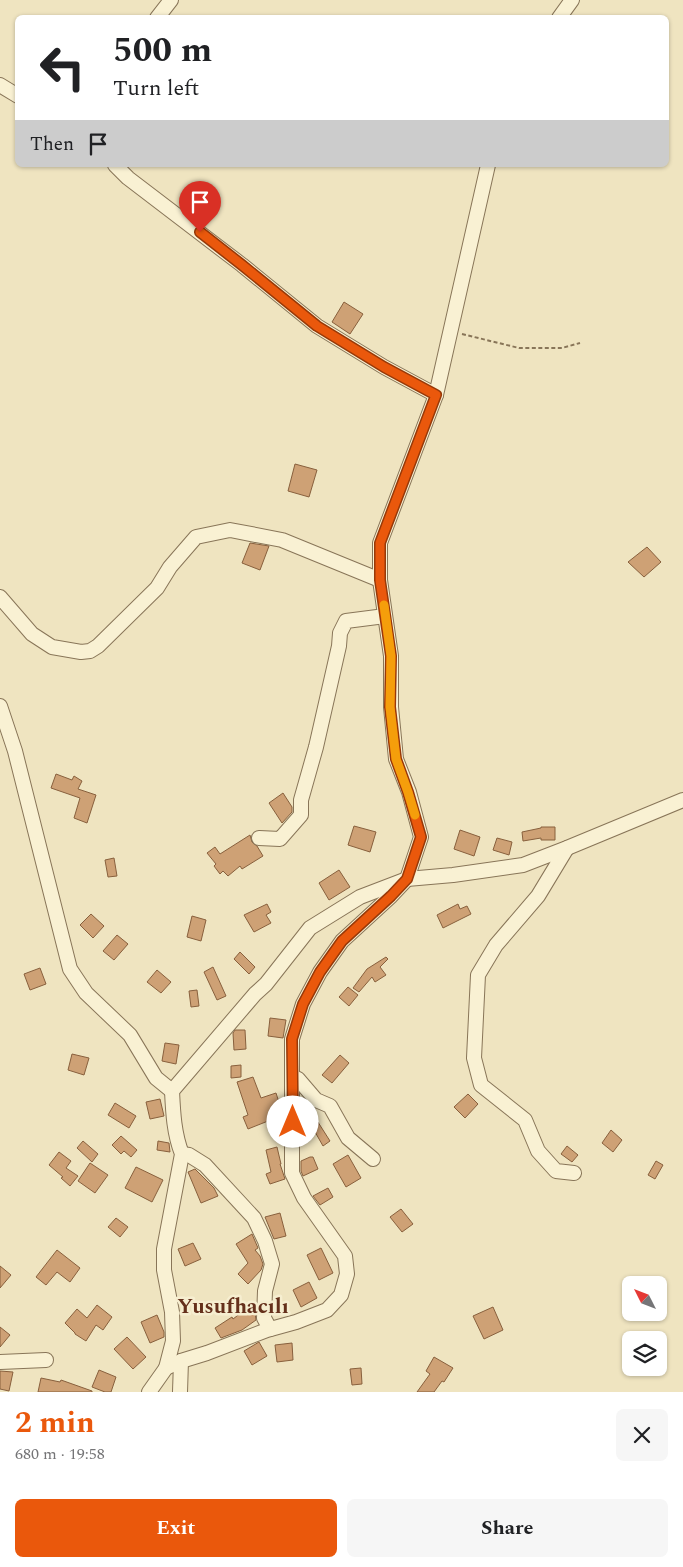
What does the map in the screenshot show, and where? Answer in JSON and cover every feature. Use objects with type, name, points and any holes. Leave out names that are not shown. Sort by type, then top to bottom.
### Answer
[{"type":"street","points":[[160,15],[172,0]]},
{"type":"street","points":[[561,15],[572,0]]},
{"type":"street","points":[[0,85],[15,94]]},
{"type":"street","points":[[117,167],[128,178],[242,265],[317,326],[384,367],[436,395]]},
{"type":"street","points":[[166,1368],[181,1361],[327,1310],[341,1295],[347,1274],[345,1256],[304,1198],[292,1173],[292,1039],[303,1004],[320,972],[342,941],[407,879],[421,837],[396,759],[390,707],[391,656],[380,580],[380,543],[436,395],[488,167]]},
{"type":"street","points":[[0,597],[32,634],[52,646],[81,652],[90,651],[98,646],[158,588],[170,568],[196,536],[230,530],[282,540],[380,580]]},
{"type":"street","points":[[260,838],[280,839],[302,815],[301,800],[318,738],[339,646],[340,633],[346,621],[385,616]]},
{"type":"street","points":[[0,706],[15,751],[70,969],[86,993],[130,1035],[156,1078],[172,1091]]},
{"type":"street","points":[[149,1392],[166,1368],[172,1341],[172,1312],[164,1270],[164,1249],[182,1154],[178,1146],[172,1091],[255,994],[266,984],[310,928],[360,896],[407,879],[524,865],[683,800]]},
{"type":"street","points":[[567,848],[538,896],[496,945],[478,975],[474,1058],[481,1085],[525,1120],[538,1151],[556,1171],[574,1173]]},
{"type":"street","points":[[293,1077],[298,1079],[316,1100],[330,1106],[348,1138],[373,1159]]},
{"type":"street","points":[[182,1154],[189,1155],[206,1165],[254,1218],[265,1241],[272,1264],[265,1291],[264,1318],[270,1329]]},
{"type":"street","points":[[0,1362],[46,1360]]},
{"type":"street","points":[[180,1392],[181,1361]]},
{"type":"path","points":[[450,331],[519,348],[562,348],[580,343]]},
{"type":"building","points":[[344,302],[363,314],[350,334],[332,322]]},
{"type":"building","points":[[295,464],[317,470],[309,497],[288,491]]},
{"type":"building","points":[[250,543],[269,546],[260,570],[242,563]]},
{"type":"building","points":[[647,547],[661,562],[644,577],[628,562]]},
{"type":"building","points":[[56,774],[72,780],[74,776],[82,781],[78,789],[96,795],[87,823],[74,818],[80,798],[51,788]]},
{"type":"building","points":[[283,793],[292,807],[292,812],[282,823],[269,803]]},
{"type":"building","points":[[354,826],[376,832],[370,852],[348,845]]},
{"type":"building","points":[[541,827],[555,827],[555,840],[541,840],[541,838],[523,841],[522,832]]},
{"type":"building","points":[[460,830],[480,837],[474,856],[454,849]]},
{"type":"building","points":[[250,835],[252,842],[263,856],[242,869],[240,866],[228,876],[223,871],[220,874],[214,866],[216,864],[207,853],[215,847],[220,854]]},
{"type":"building","points":[[497,838],[512,842],[509,855],[493,850]]},
{"type":"building","points":[[114,858],[117,876],[108,877],[105,860]]},
{"type":"building","points":[[339,870],[350,887],[329,900],[319,883]]},
{"type":"building","points":[[267,904],[271,912],[266,915],[271,923],[254,932],[244,915]]},
{"type":"building","points":[[458,904],[460,909],[467,906],[471,914],[443,928],[437,915]]},
{"type":"building","points":[[91,914],[104,926],[93,938],[80,925]]},
{"type":"building","points":[[192,916],[206,920],[201,941],[187,937]]},
{"type":"building","points":[[117,935],[128,944],[114,960],[103,951]]},
{"type":"building","points":[[240,952],[255,967],[249,974],[234,959]]},
{"type":"building","points":[[386,957],[388,959],[380,967],[386,975],[375,982],[372,977],[359,992],[353,988],[367,969]]},
{"type":"building","points":[[213,967],[226,996],[217,1000],[204,972]]},
{"type":"building","points":[[40,968],[46,984],[30,990],[24,974]]},
{"type":"building","points":[[157,970],[171,982],[161,993],[147,982]]},
{"type":"building","points":[[348,987],[358,995],[349,1006],[339,997]]},
{"type":"building","points":[[197,990],[199,1006],[191,1007],[189,991]]},
{"type":"building","points":[[270,1018],[286,1020],[283,1038],[268,1036]]},
{"type":"building","points":[[235,1030],[245,1030],[246,1049],[234,1050],[233,1033]]},
{"type":"building","points":[[165,1043],[179,1045],[176,1064],[162,1061]]},
{"type":"building","points":[[72,1054],[89,1058],[84,1075],[68,1070]]},
{"type":"building","points":[[340,1055],[349,1063],[332,1083],[322,1075]]},
{"type":"building","points":[[241,1065],[241,1077],[231,1078],[231,1066]]},
{"type":"building","points":[[253,1077],[261,1098],[276,1093],[283,1115],[248,1129],[243,1117],[248,1115],[237,1082]]},
{"type":"building","points":[[468,1094],[478,1104],[465,1118],[454,1107]]},
{"type":"building","points":[[160,1099],[164,1116],[150,1119],[146,1102]]},
{"type":"building","points":[[115,1103],[136,1116],[129,1128],[108,1115]]},
{"type":"building","points":[[316,1119],[330,1141],[323,1146],[310,1123]]},
{"type":"building","points":[[611,1130],[622,1140],[613,1152],[602,1143]]},
{"type":"building","points":[[121,1136],[137,1150],[131,1157],[124,1151],[121,1154],[112,1145]]},
{"type":"building","points":[[83,1141],[98,1154],[92,1162],[77,1148]]},
{"type":"building","points":[[158,1141],[169,1143],[170,1152],[157,1150]]},
{"type":"building","points":[[567,1146],[578,1155],[572,1162],[561,1154]]},
{"type":"building","points":[[277,1147],[285,1179],[270,1184],[266,1174],[271,1172],[266,1150]]},
{"type":"building","points":[[59,1152],[71,1161],[66,1168],[78,1176],[70,1186],[49,1165]]},
{"type":"building","points":[[348,1155],[361,1178],[346,1187],[333,1164]]},
{"type":"building","points":[[313,1157],[318,1169],[303,1176],[301,1161]]},
{"type":"building","points":[[656,1161],[663,1165],[655,1179],[648,1175]]},
{"type":"building","points":[[90,1163],[108,1175],[95,1193],[78,1181]]},
{"type":"building","points":[[136,1167],[163,1180],[152,1202],[125,1188]]},
{"type":"building","points":[[195,1169],[214,1188],[218,1196],[201,1203],[188,1172]]},
{"type":"building","points":[[328,1188],[333,1197],[320,1205],[313,1196]]},
{"type":"building","points":[[401,1209],[413,1224],[402,1232],[390,1217]]},
{"type":"building","points":[[280,1213],[286,1236],[274,1239],[265,1217]]},
{"type":"building","points":[[116,1218],[128,1227],[120,1237],[108,1227]]},
{"type":"building","points":[[252,1234],[258,1248],[255,1250],[263,1264],[261,1270],[248,1284],[238,1274],[248,1263],[236,1244]]},
{"type":"building","points":[[193,1243],[201,1259],[185,1266],[178,1249]]},
{"type":"building","points":[[321,1248],[333,1273],[319,1280],[307,1255]]},
{"type":"building","points":[[57,1250],[80,1268],[70,1282],[57,1272],[46,1285],[36,1277]]},
{"type":"building","points":[[0,1266],[11,1275],[0,1288]]},
{"type":"building","points":[[309,1282],[317,1298],[301,1307],[293,1290]]},
{"type":"building","points":[[97,1305],[112,1317],[103,1330],[96,1325],[86,1341],[75,1334],[65,1323],[77,1309],[87,1318]]},
{"type":"building","points":[[250,1306],[255,1313],[256,1320],[242,1330],[221,1338],[215,1328],[232,1317],[233,1319]]},
{"type":"building","points":[[493,1307],[503,1330],[484,1339],[473,1316]]},
{"type":"building","points":[[157,1315],[164,1332],[164,1337],[150,1343],[141,1322]]},
{"type":"building","points":[[0,1327],[10,1335],[0,1347]]},
{"type":"building","points":[[127,1337],[146,1357],[133,1369],[114,1349]]},
{"type":"building","points":[[259,1342],[267,1356],[252,1365],[244,1351]]},
{"type":"building","points":[[292,1343],[293,1360],[277,1362],[275,1345]]},
{"type":"building","points":[[434,1357],[453,1368],[444,1382],[442,1381],[434,1392],[417,1392],[430,1374],[426,1371]]},
{"type":"building","points":[[361,1368],[362,1384],[352,1385],[350,1369]]},
{"type":"building","points":[[99,1370],[116,1377],[111,1392],[105,1392],[92,1387]]},
{"type":"building","points":[[0,1371],[13,1372],[9,1391],[0,1389]]},
{"type":"building","points":[[41,1378],[60,1382],[61,1380],[92,1392],[38,1392]]},
{"type":"slow traffic","points":[[384,605],[391,656],[390,707],[396,759],[415,815]]},
{"type":"district","name":"Yusufhacılı","points":[[233,1306]]},
{"type":"route","points":[[200,232],[317,326],[384,367],[436,395],[380,543],[380,580],[391,656],[390,707],[396,759],[421,837],[407,879],[342,941],[320,972],[303,1004],[292,1039],[293,1122]]}]
